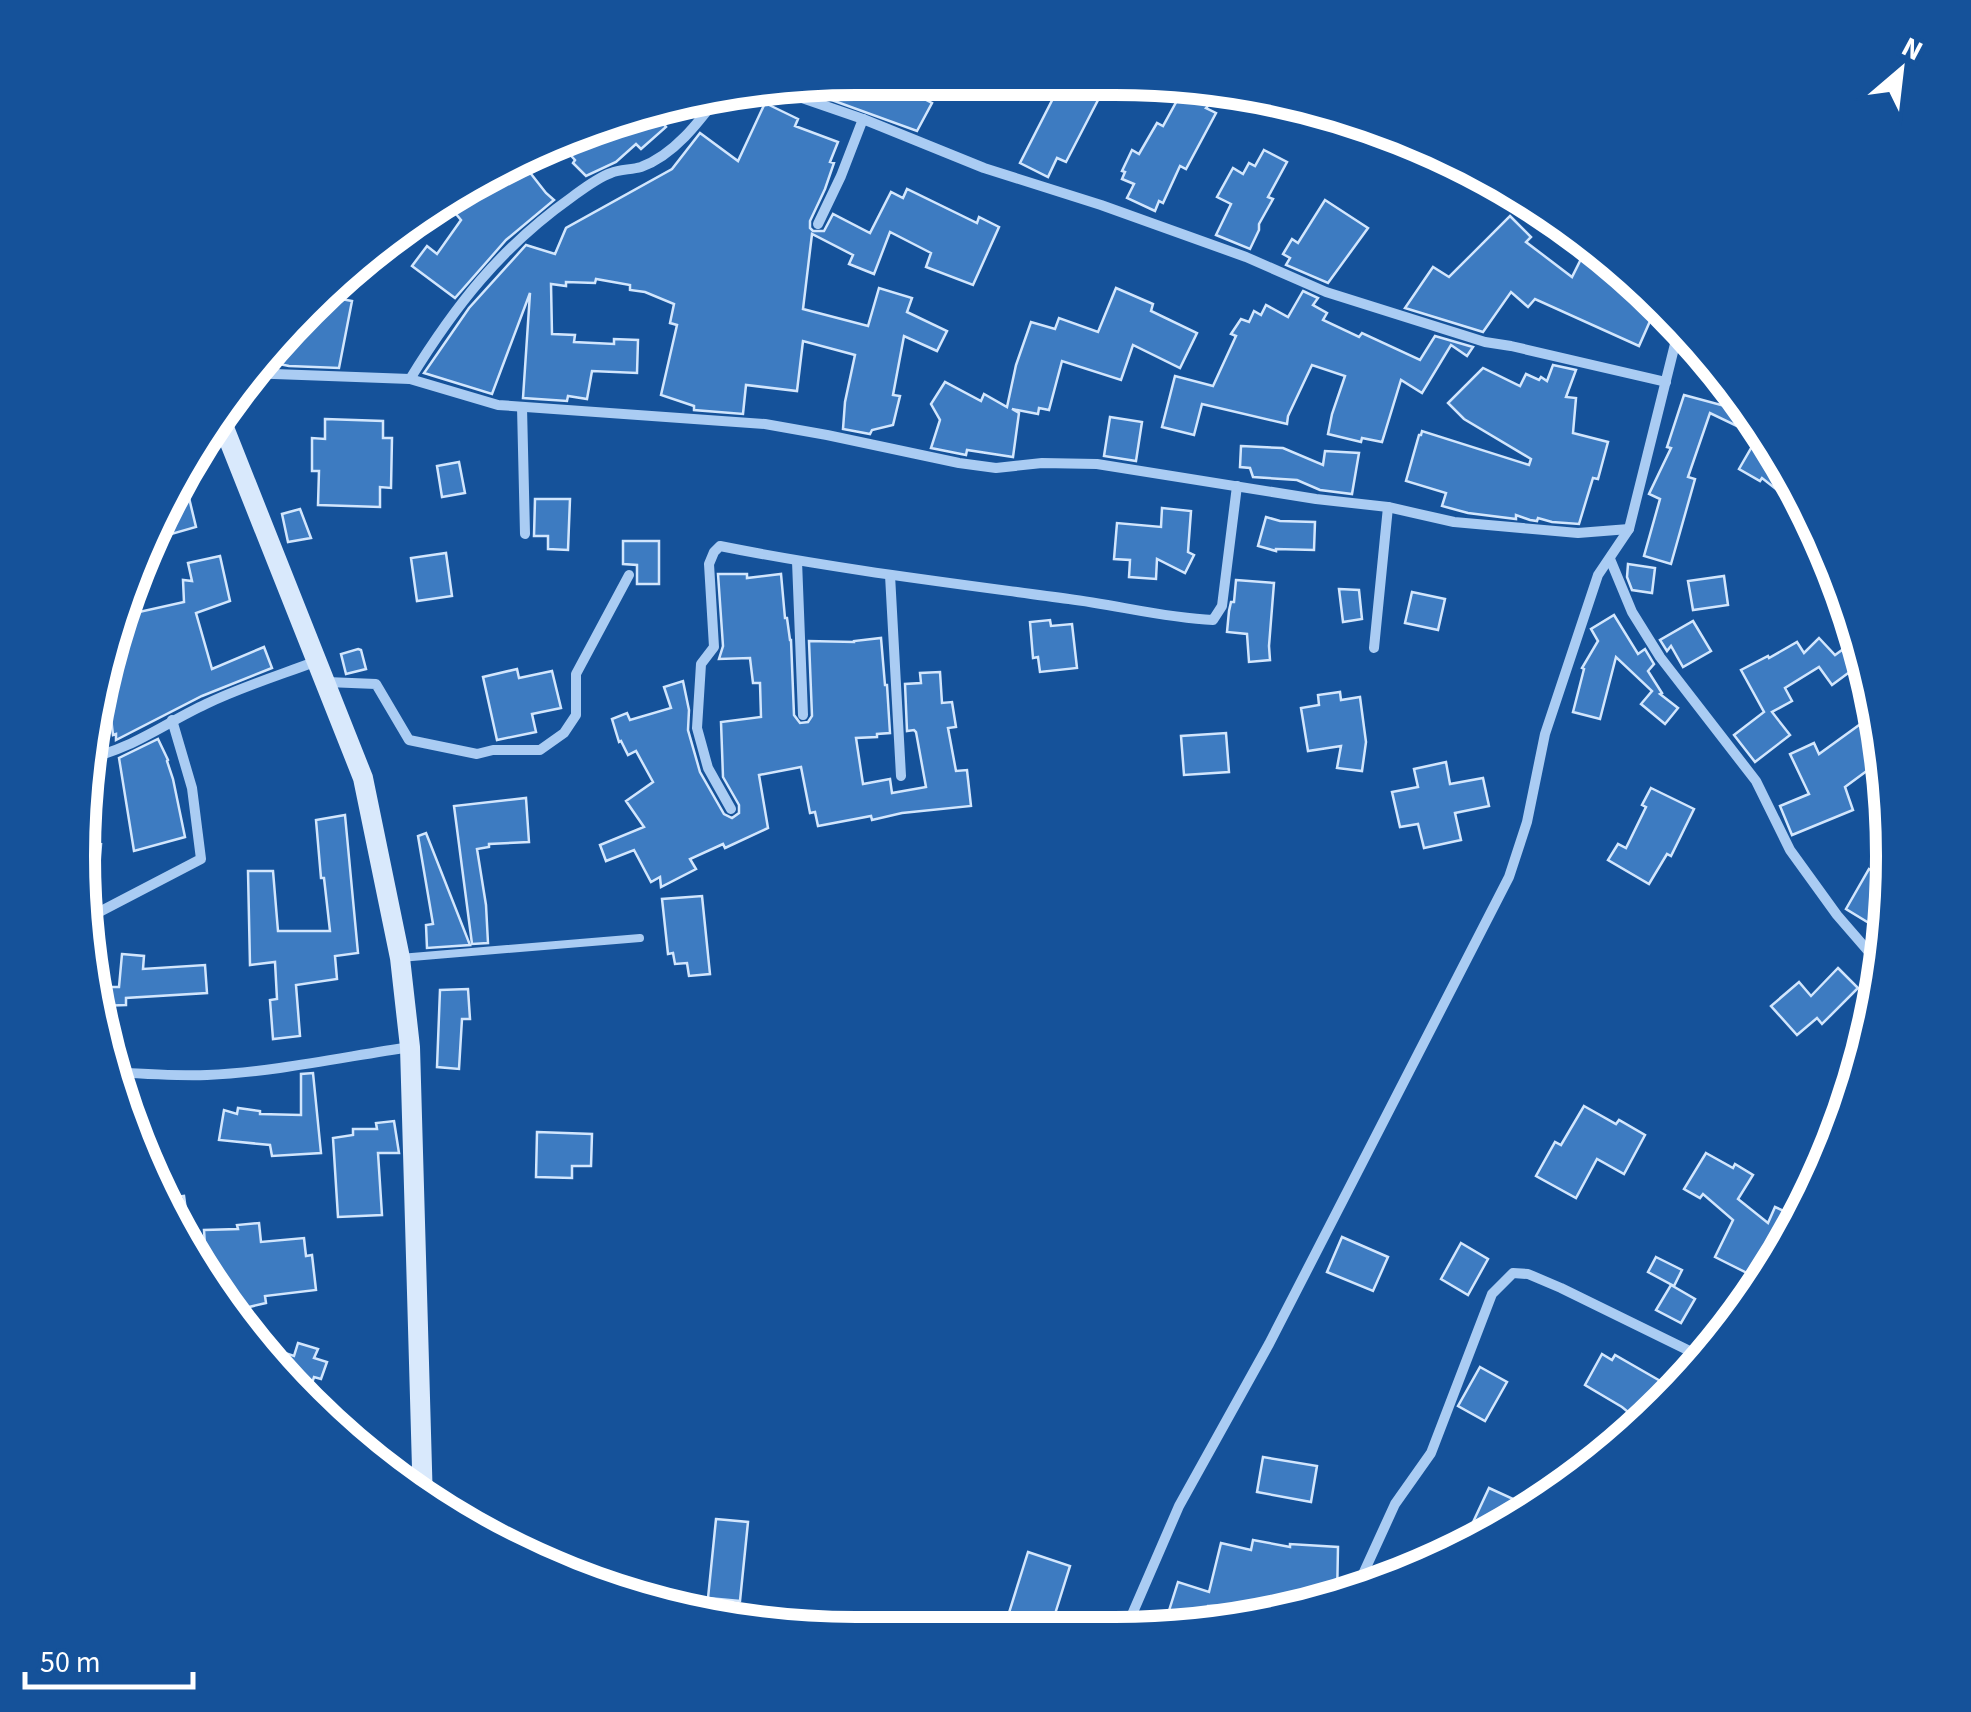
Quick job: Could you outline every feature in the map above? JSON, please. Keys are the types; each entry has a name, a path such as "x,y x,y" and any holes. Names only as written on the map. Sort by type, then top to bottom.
{"street":[{"path":"800,98 984,168 1246,257 1344,298 1485,342 1666,382"},
{"path":"410,380 443,326 493,264 570,199 611,172 641,167 662,156 698,125 709,110"},
{"path":"818,224 842,176 862,119"},
{"path":"1131,1616 1180,1506 1270,1344 1509,876 1527,822 1545,734 1598,575 1630,529 1676,342"},
{"path":"268,374 410,380 498,405 764,424 996,468 1042,462 1097,464 1316,500 1388,507 1454,522 1578,534 1630,529"},
{"path":"522,407 525,534"},
{"path":"226,429 363,778 400,958 410,1047 423,1482"},
{"path":"731,809 708,768 698,728 701,664 714,647 709,564 720,546 890,575 1213,620 1222,606 1238,486"},
{"path":"1374,648 1388,507"},
{"path":"1610,560 1632,612 1660,658 1756,781 1790,850 1869,952"},
{"path":"798,561 803,715"},
{"path":"326,682 376,684 409,740 477,754 540,750 564,733 576,715 576,674 629,575"},
{"path":"890,575 901,776"},
{"path":"103,753 143,739 211,701 318,661"},
{"path":"98,913 201,860 192,788 172,720"},
{"path":"127,1073 166,1076 263,1070 410,1047"},
{"path":"1362,1576 1395,1504 1431,1454 1492,1294 1513,1274 1528,1274 1561,1288 1692,1352"}],"lane":[{"path":"400,958 640,938"}],"building":[{"path":"916,95 932,103 917,131 822,96"},
{"path":"1055,95 1089,95 1098,100 1066,162 1057,158 1048,177 1020,163"},
{"path":"1178,98 1212,102 1206,108 1216,113 1186,169 1180,166 1163,203 1159,201 1155,211 1127,198 1134,184 1122,179 1122,171 1132,150 1139,154 1157,123 1163,126"},
{"path":"765,103 798,119 795,126 838,142 825,189 810,221 813,231 824,231 833,214 870,233 891,192 903,198 907,189 977,223 979,217 999,227 973,285 926,267 931,253 890,232 874,274 849,264 853,255 812,234 803,309 868,326 879,288 912,298 907,312 947,331 937,351 904,336 893,395 900,396 893,425 870,434 843,429 855,355 803,341 797,391 746,385 743,414 694,410 694,406 661,395 677,325 670,323 674,304 630,290 630,285 596,279 595,283 551,284 552,334 575,335 574,342 614,344 614,339 638,340 637,373 592,371 587,399 523,398 530,293 492,394 424,373 469,308 526,245 555,254 566,228 672,169 700,133 738,161"},
{"path":"661,121 666,127 641,149 636,144 616,162 586,176 573,163 575,160 568,152 611,135"},
{"path":"1264,150 1287,162 1268,197 1273,199 1250,249 1216,235 1231,204 1217,197 1233,168 1243,174 1249,163 1255,166"},
{"path":"527,169 554,200 506,240 455,298 412,266 427,246 437,254 461,220 453,211"},
{"path":"1325,200 1368,228 1328,283 1286,265 1290,258 1283,254 1292,239 1298,243"},
{"path":"1510,216 1531,237 1526,242 1572,277 1583,256 1652,317 1639,346 1535,299 1528,307 1511,292 1483,332 1405,308 1433,267 1449,277"},
{"path":"1116,288 1153,304 1151,311 1197,333 1180,368 1133,345 1121,380 1062,361 1049,410 1039,408 1038,414 1012,409 1019,413 1013,457 967,450 966,455 931,448 940,420 931,404 945,382 981,401 984,394 1007,407 1031,322 1055,329 1059,318 1098,332"},
{"path":"1303,291 1318,298 1313,305 1327,313 1323,320 1420,360 1435,336 1473,347 1467,356 1451,345 1422,393 1401,380 1382,442 1362,438 1361,442 1328,434 1345,376 1312,365 1287,424 1202,404 1194,435 1162,427 1175,376 1213,386 1236,336 1231,334 1241,319 1249,322 1254,311 1261,315 1266,305 1288,317"},
{"path":"339,298 352,301 339,368 276,363"},
{"path":"1553,365 1576,370 1566,397 1576,398 1573,433 1608,442 1579,524 1468,513 1442,506 1446,493 1406,481 1422,431 1529,465 1531,459 1464,419 1448,403 1483,368 1520,386 1526,374 1547,381"},
{"path":"1684,395 1729,407 1746,430 1710,413 1688,477 1695,479 1671,564 1644,556 1660,499 1649,494 1671,448 1667,447"},
{"path":"1110,417 1142,422 1136,461 1104,456"},
{"path":"325,419 383,421 383,438 392,438 391,488 380,487 380,507 318,505 319,471 312,471 312,438 325,439"},
{"path":"1754,443 1786,497 1762,478 1760,481 1739,469"},
{"path":"1241,446 1283,448 1323,465 1325,451 1359,453 1352,494 1320,490 1297,480 1253,477 1250,468 1240,467"},
{"path":"459,462 465,493 442,497 437,466"},
{"path":"188,492 196,527 166,536"},
{"path":"535,499 570,499 568,550 548,549 548,536 534,536"},
{"path":"1162,508 1191,511 1188,552 1194,555 1185,573 1157,559 1156,579 1129,577 1130,560 1114,559 1117,523 1161,527"},
{"path":"300,509 311,538 288,542 282,514"},
{"path":"1266,517 1315,522 1314,550 1276,551 1258,546"},
{"path":"623,541 659,541 659,584 637,584 637,565 623,564"},
{"path":"446,553 452,596 417,601 411,558"},
{"path":"220,556 230,601 196,613 212,669 264,647 272,668 202,696 116,740 110,709 134,613 184,602 183,580 192,581 188,563"},
{"path":"1628,564 1655,568 1652,593 1632,590"},
{"path":"718,574 747,574 747,578 781,574 791,640 794,715 800,723 808,722 812,716 809,641 881,638 890,733 856,738 863,784 890,779 892,793 926,787 916,732 907,731 905,684 921,683 920,673 940,672 942,703 952,702 956,727 948,728 956,771 967,770 971,806 872,820 871,816 818,826 815,812 810,813 801,767 759,775 768,828 690,859 696,869 661,887 660,877 651,882 634,850 606,861 600,845 644,827 626,801 653,782 636,751 628,755 619,742 612,719 627,713 630,720 671,708 664,687 683,681 689,710 688,730 700,772 724,814 732,818 739,813 739,805 723,777 721,722 761,717 760,683 753,683 750,658 719,659 723,646"},
{"path":"1724,576 1728,605 1693,610 1688,581"},
{"path":"1236,580 1274,583 1270,660 1249,662 1247,634 1227,632"},
{"path":"1339,589 1359,590 1362,619 1343,622"},
{"path":"1412,592 1445,599 1438,630 1405,623"},
{"path":"1614,615 1638,654 1645,649 1654,664 1648,671 1660,694 1678,708 1665,724 1641,704 1652,691 1616,657 1600,719 1573,712 1582,668 1598,641 1591,629"},
{"path":"1050,620 1051,626 1072,624 1077,668 1040,672 1038,657 1033,658 1030,622"},
{"path":"1693,621 1711,651 1683,667 1671,646 1667,651 1660,640"},
{"path":"1819,638 1835,655 1842,650 1852,670 1832,685 1819,667 1785,688 1792,701 1772,712 1790,735 1755,762 1734,735 1764,712 1741,670 1797,642 1804,653"},
{"path":"358,649 366,669 346,674 341,654"},
{"path":"517,669 519,678 552,671 561,708 532,714 536,732 497,740 483,677"},
{"path":"1340,692 1341,700 1360,697 1366,742 1362,771 1337,768 1341,746 1308,751 1301,708 1319,705 1318,695"},
{"path":"1863,722 1870,768 1845,787 1853,810 1792,835 1780,806 1809,794 1790,754 1814,743 1819,754"},
{"path":"1226,733 1229,772 1184,775 1181,736"},
{"path":"158,739 168,760 185,837 134,851 119,758"},
{"path":"1446,762 1450,784 1483,778 1489,806 1455,813 1461,840 1424,848 1418,824 1400,827 1392,792 1418,787 1414,769"},
{"path":"1651,788 1694,809 1671,856 1667,854 1649,884 1608,860 1618,844 1626,848"},
{"path":"526,798 529,842 489,844 477,849 488,943 472,944 454,806"},
{"path":"345,815 358,953 335,956 337,979 296,985 300,1036 273,1039 270,1000 277,999 275,962 250,965 248,871 273,871 278,931 330,931 316,820"},
{"path":"426,833 470,945 427,948 426,925 433,924 418,836"},
{"path":"96,843 101,844 97,896 95,856"},
{"path":"1869,869 1875,872 1872,925 1846,909"},
{"path":"702,896 710,974 689,976 687,963 675,964 673,953 668,954 662,899"},
{"path":"122,954 144,956 143,969 205,965 207,993 126,998 126,1005 110,1006 107,987 119,987"},
{"path":"1838,968 1858,988 1822,1024 1817,1018 1797,1035 1771,1006 1799,982 1811,996"},
{"path":"468,989 470,1019 462,1019 459,1069 437,1067 440,990"},
{"path":"313,1073 321,1153 272,1156 270,1145 219,1140 224,1110 237,1114 238,1108 260,1114 301,1115 301,1074"},
{"path":"1584,1106 1645,1135 1624,1174 1597,1159 1576,1198 1536,1176 1555,1142 1561,1145"},
{"path":"394,1121 399,1153 378,1153 382,1215 338,1217 333,1138 353,1135 353,1129 377,1129 376,1123"},
{"path":"537,1132 592,1134 591,1166 572,1166 572,1178 536,1177"},
{"path":"1706,1153 1753,1175 1738,1199 1768,1223 1775,1207 1787,1212 1751,1275 1715,1257 1733,1220 1703,1194 1700,1198 1684,1189"},
{"path":"184,1196 187,1218 175,1197"},
{"path":"259,1223 261,1242 304,1238 306,1256 312,1255 316,1290 265,1296 266,1303 244,1308 205,1250 204,1230 238,1229 237,1225"},
{"path":"1342,1237 1388,1257 1373,1291 1327,1272"},
{"path":"1461,1243 1488,1259 1468,1295 1441,1279"},
{"path":"1656,1257 1682,1270 1674,1286 1648,1272"},
{"path":"1671,1285 1695,1299 1681,1323 1656,1310"},
{"path":"298,1343 318,1349 314,1358 327,1362 321,1379 314,1377 311,1387 278,1351 294,1356"},
{"path":"1602,1354 1612,1360 1615,1355 1664,1383 1631,1415 1585,1385"},
{"path":"1480,1367 1507,1382 1485,1421 1458,1406"},
{"path":"1263,1457 1317,1466 1311,1502 1257,1492"},
{"path":"1489,1488 1518,1501 1495,1515 1470,1529"},
{"path":"716,1519 748,1522 740,1601 708,1598"},
{"path":"1253,1540 1290,1547 1338,1547 1337,1584 1263,1602 1208,1606 1207,1611 1168,1615 1178,1582 1209,1592 1221,1543 1251,1550"},
{"path":"1028,1552 1070,1566 1054,1617 1008,1616"}]}
